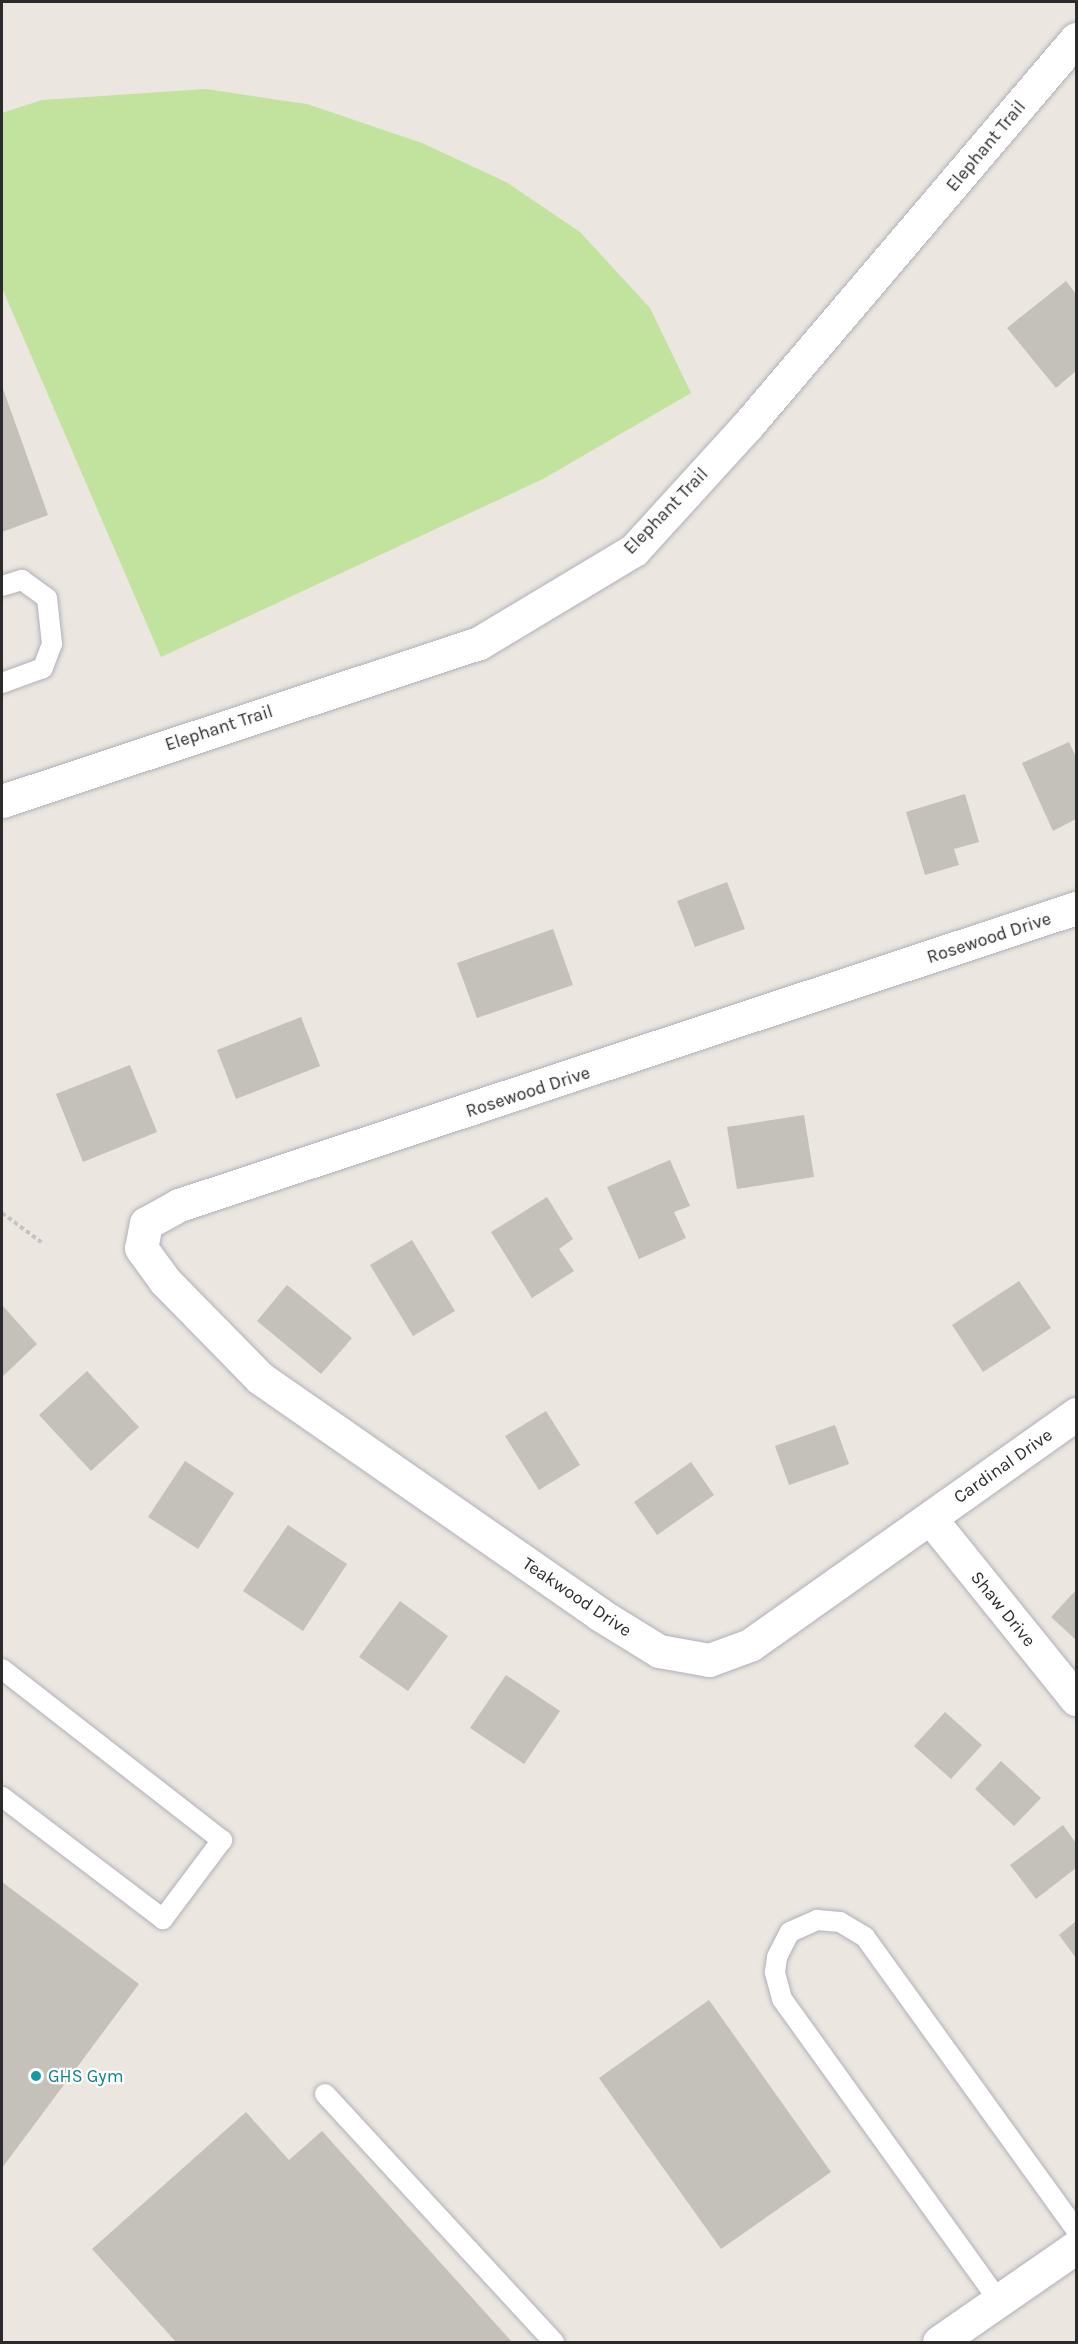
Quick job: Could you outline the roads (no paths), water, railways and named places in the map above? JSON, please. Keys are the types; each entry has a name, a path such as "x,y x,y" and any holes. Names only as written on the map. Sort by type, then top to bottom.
{"street":[{"name":"Elephant Trail","path":"2,801 479,643 634,550 747,426 1077,39"},
{"name":"Rosewood Drive","path":"240,1358 165,1281 141,1248 146,1223 179,1206 1077,908"},
{"name":"Teakwood Drive","path":"240,1358 260,1378 599,1614 659,1651 709,1660 750,1645 930,1518"},
{"name":"Cardinal Drive","path":"930,1518 1077,1414"},
{"name":"Shaw Drive","path":"930,1518 1077,1699"},
{"path":"939,2343 1077,2247"}],"lane":[{"path":"2,586 22,580 47,598 52,644 43,668 2,683"},
{"path":"2,1670 222,1840 163,1918 2,1797"},
{"path":"999,2301 782,2000 775,1972 777,1957 790,1932 817,1920 840,1922 864,1937 1077,2230"},
{"path":"325,2094 554,2343"}],"place":[{"name":"GHS Gym","path":"36,2076"}]}
